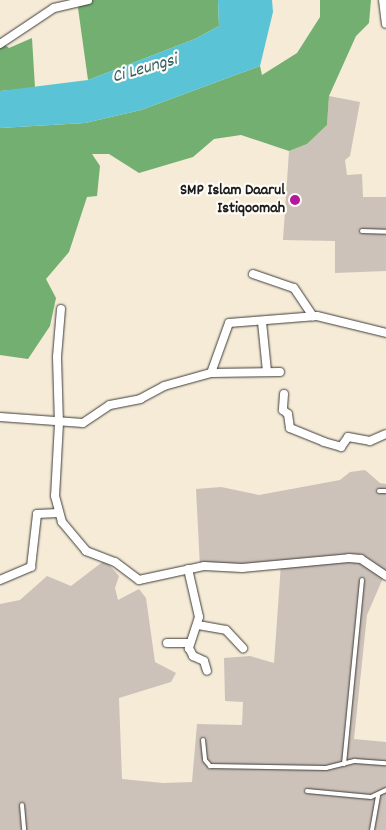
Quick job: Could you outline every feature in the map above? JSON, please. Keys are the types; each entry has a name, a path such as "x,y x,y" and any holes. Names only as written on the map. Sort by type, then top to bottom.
{"street":[{"path":"0,44 54,8 88,0"},
{"path":"383,0 386,24"},
{"path":"253,274 287,283 302,297 313,316"},
{"path":"61,309 57,356 59,423 55,484 58,513 66,530 86,551 115,562 137,580 215,565 242,568 297,565 318,560 349,558 360,559 386,576"},
{"path":"211,372 229,323 262,322 313,316 386,333"},
{"path":"262,322 267,371"},
{"path":"0,417 59,423 83,423 110,405 140,399 164,386 211,372 280,372"},
{"path":"284,394 283,410 288,414 290,428 324,442 341,448 346,445 348,437 370,441 386,434"},
{"path":"0,580 31,567 37,514 58,513"},
{"path":"188,569 198,608 198,625 189,643 190,652 204,662 207,671"},
{"path":"198,625 231,633 243,648"},
{"path":"167,643 189,643"}],"lane":[{"path":"362,230 386,232"},
{"path":"379,490 386,491"},
{"path":"344,764 362,580"},
{"path":"203,740 204,760 210,766 326,768 358,761 386,763"},
{"path":"306,791 378,795 386,790"},
{"path":"372,830 378,795"},
{"path":"22,806 24,830"}],"shaded area":[{"path":"329,96 360,102 350,156 345,160 347,175 362,174 363,197 386,197 386,271 335,273 335,241 283,240 289,151 307,144 327,125"},
{"path":"365,470 380,483 386,484 386,571 367,615 354,739 386,742 386,830 0,830 0,604 20,600 47,576 71,586 105,560 119,576 115,588 118,600 139,589 146,598 155,662 176,673 171,682 119,698 122,779 163,783 192,782 197,724 242,725 243,702 225,701 224,658 250,656 274,663 281,564 200,567 196,489 221,487 259,495 340,480 350,472"}],"green space":[{"path":"83,0 218,0 219,26 195,39 88,80 78,8"},
{"path":"320,0 371,0 369,23 356,36 329,96 327,125 307,144 289,151 241,135 214,139 193,157 139,173 109,154 92,154 100,166 97,196 87,197 69,252 46,279 56,298 50,326 28,359 0,355 0,128 85,123 141,110 260,66 262,75 297,53 320,17"},
{"path":"32,38 35,88 0,91 0,41 9,48"}],"water":[{"name":"Ci Leungsi","path":"218,0 272,0 273,12 260,66 141,110 85,123 0,128 0,91 88,80 195,39 219,26"}],"place":[{"name":"SMP Islam Daarul Istiqoomah","path":"295,200"}]}
